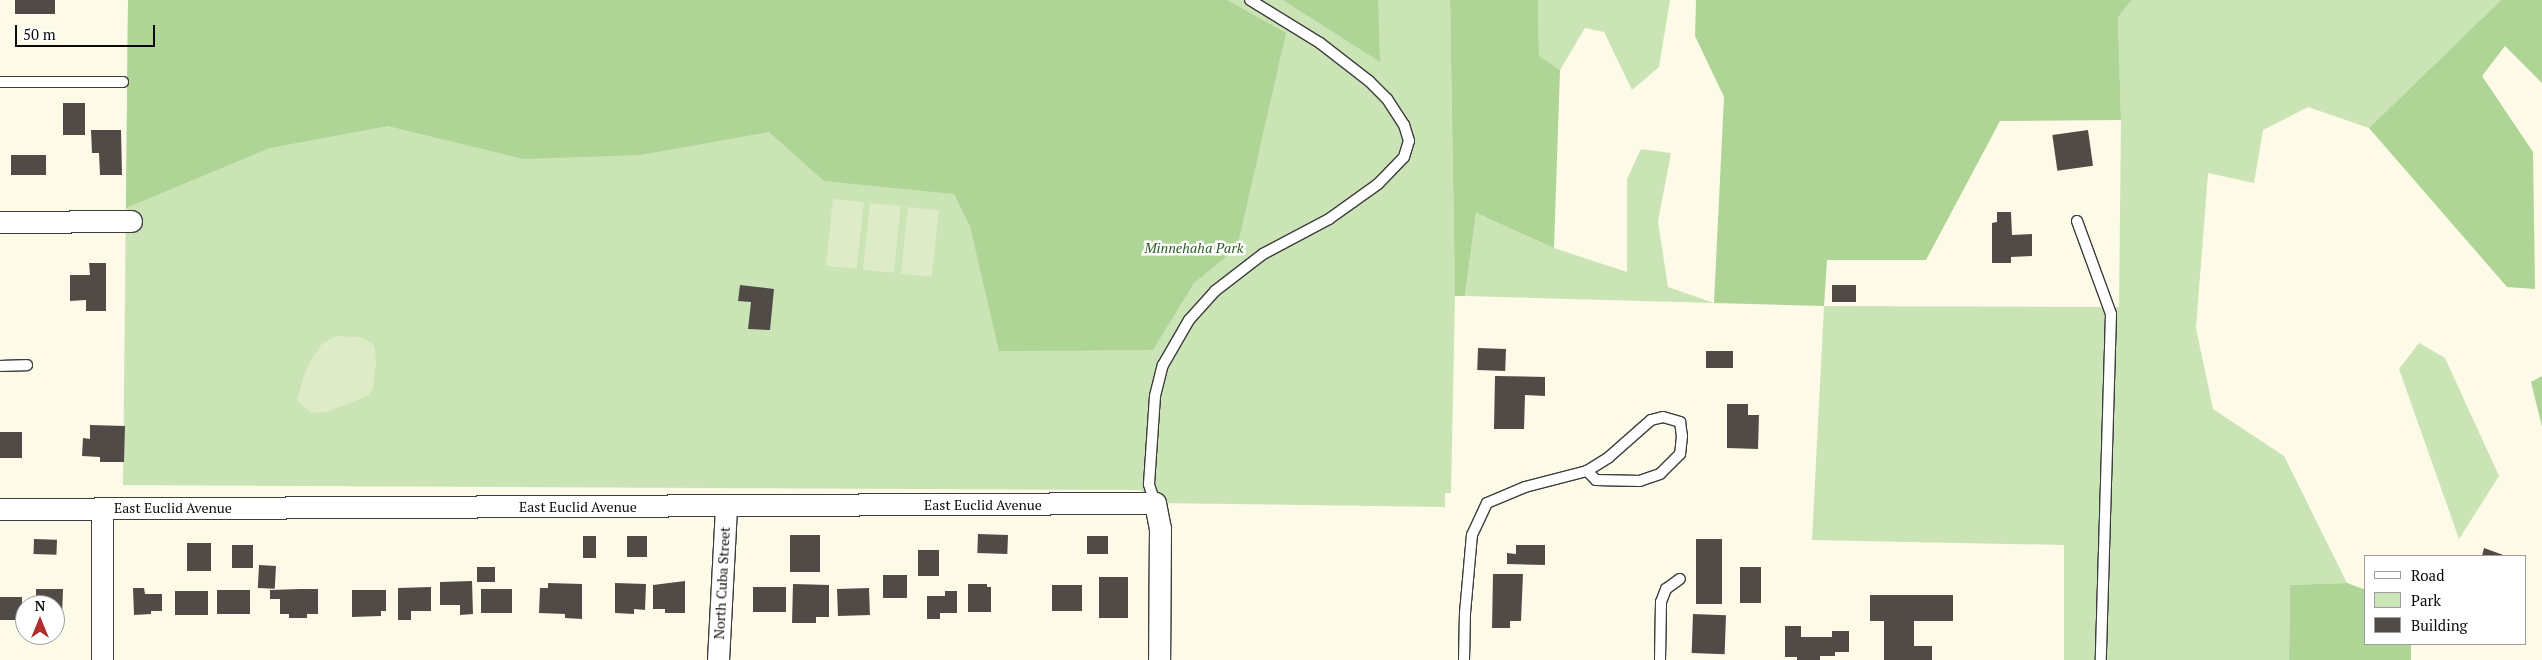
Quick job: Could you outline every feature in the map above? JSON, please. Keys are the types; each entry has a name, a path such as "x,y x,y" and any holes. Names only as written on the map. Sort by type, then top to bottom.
{"street":[{"path":"0,222 131,221"},
{"path":"1156,503 1160,528 1159,660"},
{"name":"East Euclid Avenue","path":"0,509 726,507 1156,503"},
{"name":"North Cuba Street","path":"718,660 726,507"},
{"path":"102,508 102,660"}],"lane":[{"path":"1156,503 1149,484 1155,396 1164,364 1189,320 1215,291 1263,254 1355,202 1404,157 1409,141 1404,125 1387,99 1363,76 1320,43 1250,0"},
{"path":"0,82 122,82"},
{"path":"2077,221 2111,314 2101,660"},
{"path":"0,366 27,366"},
{"path":"1464,660 1465,612 1472,535 1487,503 1525,487 1587,471 1609,457 1651,420 1663,417 1680,422 1682,436 1680,454 1660,474 1640,481 1596,480 1587,471"},
{"path":"1660,660 1661,602 1666,589 1680,579"}],"green space":[{"name":"Minnehaha Park","path":"128,0 1450,0 1455,296 1451,493 1445,493 1445,507 1155,503 1140,490 123,485"},
{"path":"128,0 1227,0 1286,33 1237,248 1194,283 1153,350 999,351 970,226 954,194 824,181 769,132 640,155 523,159 388,126 270,148 126,208"},
{"path":"1283,0 1378,0 1380,62"},
{"path":"1450,0 1538,0 1539,56 1560,70 1554,248 1476,213 1465,296 1455,296"},
{"path":"1538,0 1670,0 1659,67 1632,90 1604,32 1585,28 1560,70 1539,57"},
{"path":"1696,0 2132,0 2118,17 2121,120 2000,121 1926,260 1827,260 1824,306 1714,303 1724,97 1695,36"},
{"path":"2132,0 2501,0 2369,128 2308,107 2263,130 2254,183 2208,173 2196,328 2213,409 2284,456 2347,583 2290,585 2289,660 2064,660 2064,545 1812,540 1824,306 2119,307 2121,120 2118,17"},
{"path":"2501,0 2542,0 2542,83 2505,46 2482,76 2533,152 2535,289 2507,287 2369,128"},
{"path":"1641,149 1671,153 1658,221 1668,287 1714,303 1465,296 1476,213 1554,248 1627,272 1627,179"},
{"path":"833,199 864,202 857,269 826,266"},
{"path":"870,203 901,206 894,273 863,270"},
{"path":"908,207 939,210 932,277 901,274"},
{"path":"336,336 360,337 372,343 375,349 376,363 373,388 369,395 327,412 311,413 297,400 304,376 309,363 322,344"},
{"path":"2419,343 2445,358 2499,476 2459,539 2399,369"},
{"path":"2542,376 2542,427 2531,382"},
{"path":"2347,583 2364,589 2364,645 2411,645 2411,660 2289,660 2290,585"}],"building":[{"path":"15,0 55,0 55,14 15,14"},
{"path":"63,103 85,103 85,135 63,135"},
{"path":"91,130 121,130 122,175 100,175 99,153 92,153"},
{"path":"2088,130 2093,166 2057,171 2052,135"},
{"path":"11,155 46,155 46,175 11,175"},
{"path":"1997,212 2011,212 2012,235 2032,234 2032,256 2011,257 2011,263 1992,263 1992,223 1997,222"},
{"path":"89,263 106,263 106,311 86,311 86,300 70,301 70,275 90,275"},
{"path":"740,285 774,289 770,330 748,329 751,302 738,301"},
{"path":"1832,285 1856,285 1856,302 1832,302"},
{"path":"1478,348 1506,349 1505,371 1477,370"},
{"path":"1706,351 1733,351 1733,368 1706,368"},
{"path":"1495,376 1545,377 1545,396 1525,395 1524,429 1494,429"},
{"path":"1727,404 1748,404 1748,415 1759,415 1758,449 1727,448"},
{"path":"90,425 125,426 124,462 100,462 100,457 82,456 83,438 90,439"},
{"path":"0,432 22,432 22,458 0,458"},
{"path":"978,534 1008,535 1007,554 977,553"},
{"path":"790,535 820,535 820,572 790,572"},
{"path":"583,536 596,536 596,558 583,558"},
{"path":"627,536 647,536 647,557 627,557"},
{"path":"1087,536 1108,536 1108,554 1087,554"},
{"path":"34,539 57,540 56,555 33,554"},
{"path":"1696,539 1722,539 1722,604 1696,604"},
{"path":"187,543 211,543 211,571 187,571"},
{"path":"232,545 253,545 253,568 232,568"},
{"path":"1516,545 1545,545 1545,565 1507,564 1507,553 1516,554"},
{"path":"2484,548 2503,555 2482,555"},
{"path":"918,550 939,550 939,576 918,576"},
{"path":"259,565 276,566 275,589 258,588"},
{"path":"477,567 495,567 495,582 477,582"},
{"path":"1740,567 1761,567 1761,603 1740,603"},
{"path":"1493,574 1523,574 1521,621 1510,621 1510,628 1492,628"},
{"path":"883,575 907,575 907,598 883,598"},
{"path":"1099,577 1128,577 1128,618 1099,618"},
{"path":"472,581 473,614 460,615 460,605 440,605 440,582"},
{"path":"685,581 685,613 665,613 665,609 653,609 653,585"},
{"path":"548,583 582,584 582,619 565,618 565,614 539,613 540,588 548,588"},
{"path":"615,583 646,584 645,610 634,609 634,614 615,613"},
{"path":"793,584 829,585 829,617 816,617 816,623 792,623"},
{"path":"968,584 987,584 987,587 991,587 991,612 968,612"},
{"path":"1052,585 1082,585 1082,611 1052,611"},
{"path":"431,587 431,611 411,611 411,620 398,620 398,588"},
{"path":"753,587 786,587 786,612 753,612"},
{"path":"133,588 144,588 145,594 162,594 162,611 151,611 151,614 134,615"},
{"path":"869,588 870,615 838,616 837,589"},
{"path":"36,589 63,589 63,595 36,595"},
{"path":"318,589 318,614 307,614 307,618 289,618 289,614 280,614 280,599 270,599 270,590"},
{"path":"481,589 512,589 512,613 481,613"},
{"path":"217,590 250,590 250,614 217,614"},
{"path":"352,590 386,590 386,611 381,611 381,616 352,617"},
{"path":"175,591 208,591 208,615 175,615"},
{"path":"945,591 957,591 957,613 940,613 940,619 927,619 927,596 945,596"},
{"path":"1870,595 1953,595 1953,621 1914,621 1914,646 1932,646 1932,660 1884,660 1884,621 1870,621"},
{"path":"0,597 15,597 15,620 0,620"},
{"path":"1693,614 1726,615 1725,654 1692,653"},
{"path":"1785,626 1801,626 1801,637 1832,637 1832,631 1849,631 1849,652 1835,652 1835,656 1820,656 1820,660 1797,660 1797,657 1785,657"}]}
